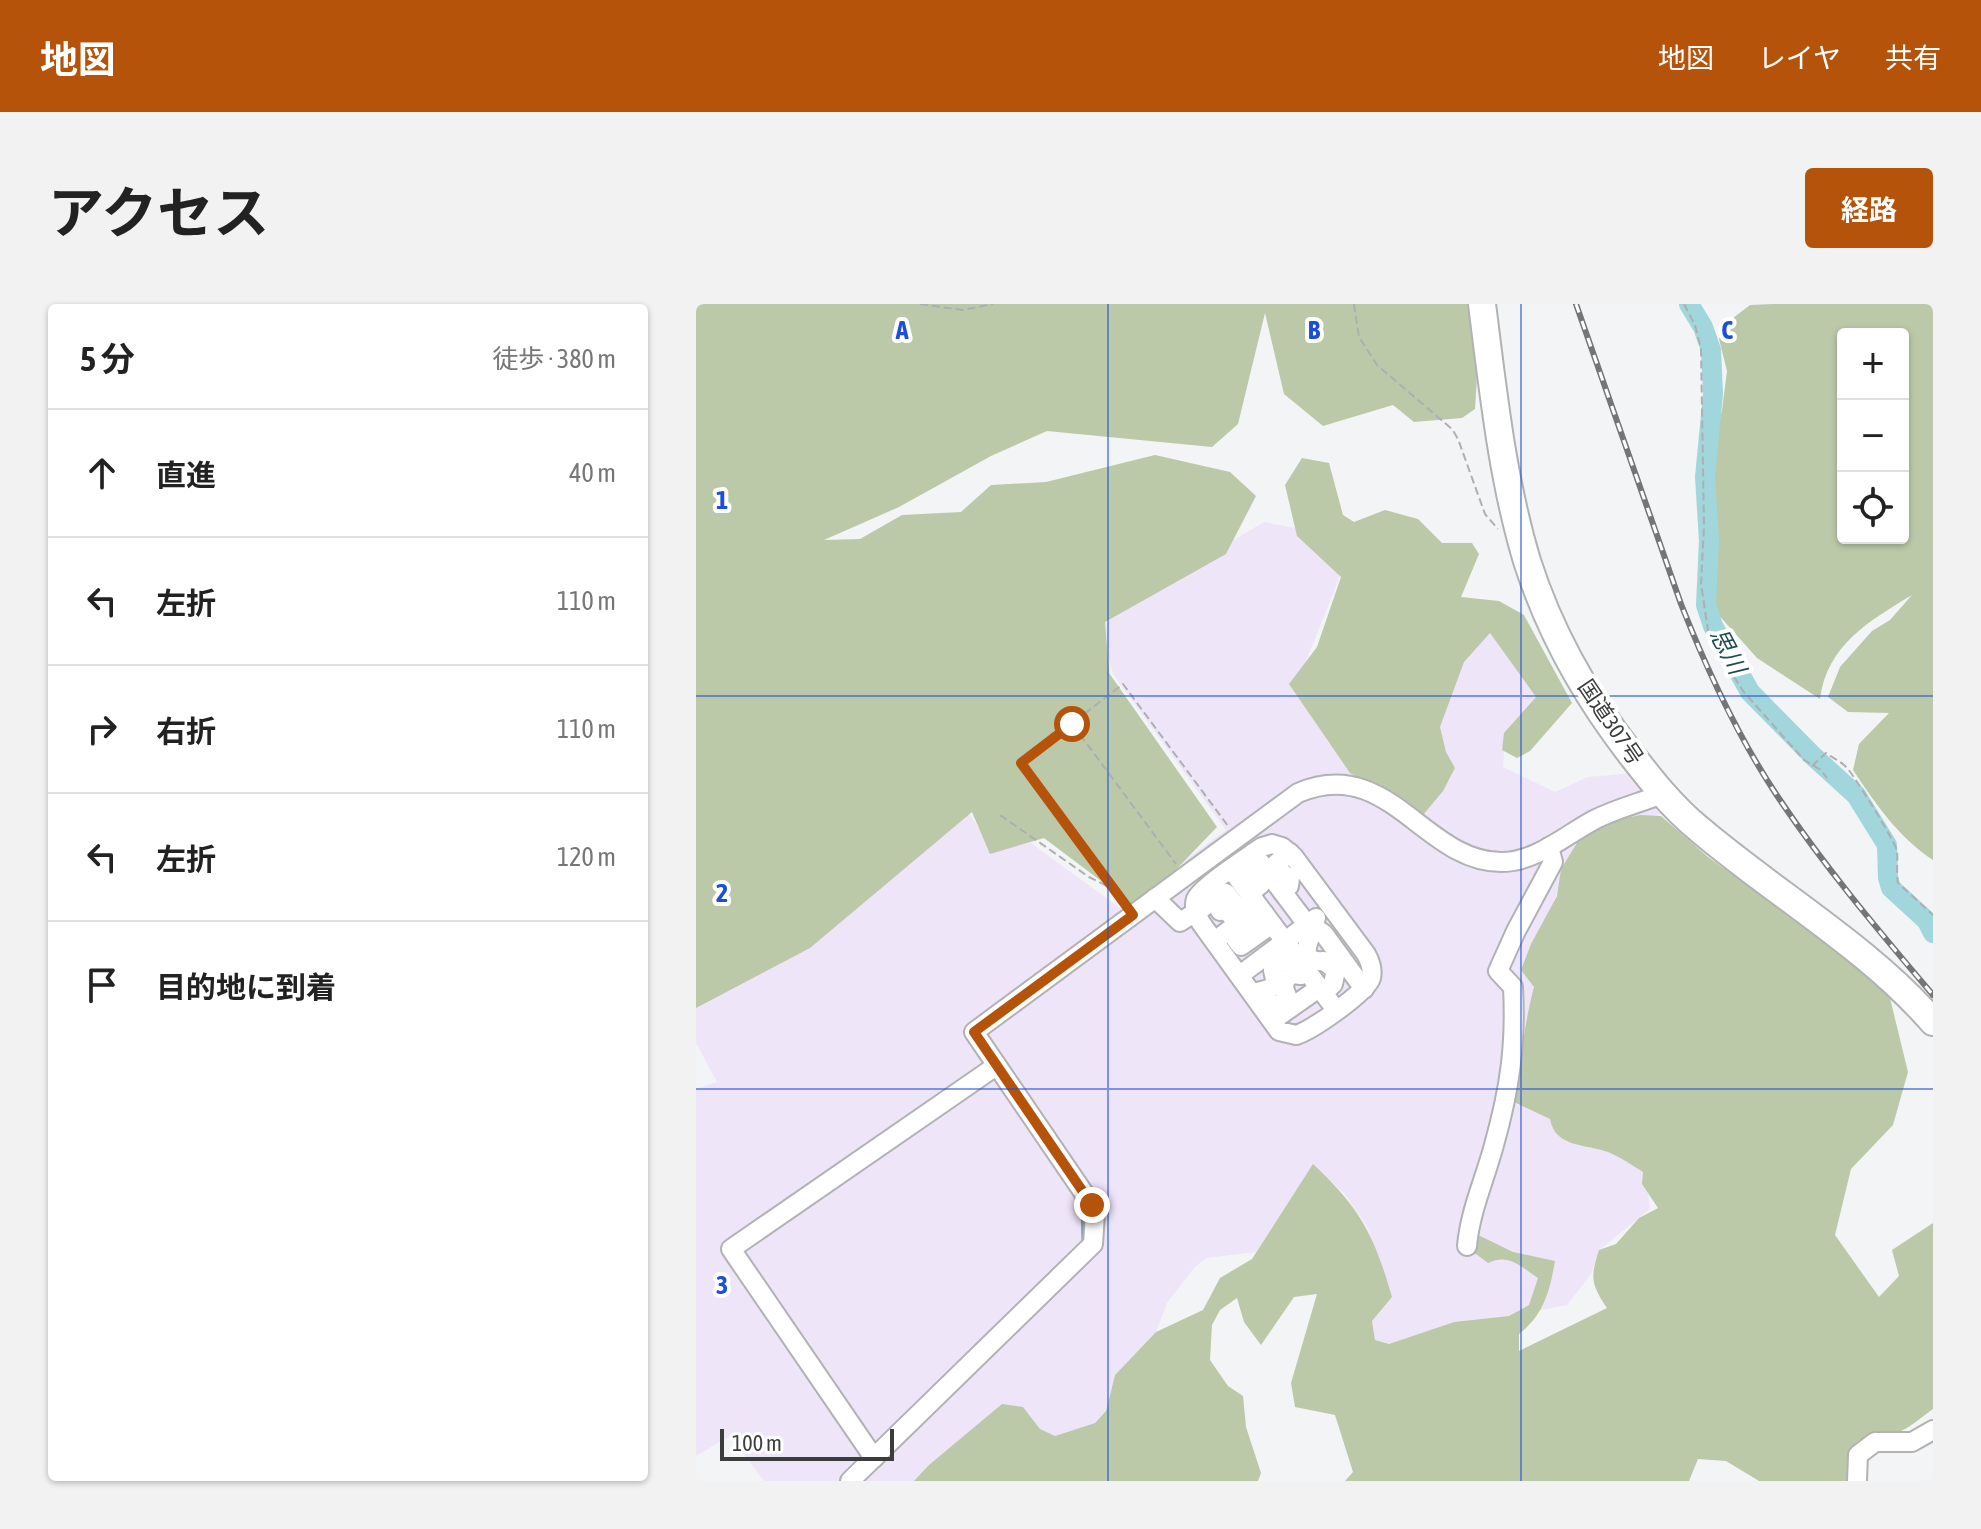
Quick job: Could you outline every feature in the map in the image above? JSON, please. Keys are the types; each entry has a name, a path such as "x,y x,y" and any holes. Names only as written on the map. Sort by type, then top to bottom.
{"highway":[{"name":"国道307号","path":"1482,304 1512,506 1528,563 1548,616 1609,725 1662,794 1698,828 1877,969 1933,1022"}],"street":[{"path":"850,1481 1093,1244 1095,1213 1092,1205 974,1032 1298,793 1314,786 1342,783 1370,792 1452,846 1485,861 1515,861 1531,857 1597,819 1662,794"},
{"path":"1272,844 1290,853 1368,958 1372,974 1364,989 1301,1035 1292,1036 1279,1031 1199,919 1195,903 1200,894 1231,869 1257,858 1272,844"},
{"path":"1467,1246 1469,1225 1494,1147 1511,1078 1513,987 1498,971 1553,862 1549,847"},
{"path":"1215,941 1229,930 1241,946 1278,903 1289,886 1290,878 1279,871 1277,863 1290,853"},
{"path":"1257,858 1251,871 1278,903"},
{"path":"1257,858 1278,903 1301,975 1292,974 1285,980 1287,996 1283,1003 1263,1007"},
{"path":"1231,869 1329,940 1364,989"},
{"path":"1155,898 1180,922 1199,919 1225,907 1240,928 1278,903"},
{"path":"1240,975 1296,956 1309,925 1331,907"},
{"path":"1263,1007 1296,1004 1333,984 1336,970 1324,961 1316,962 1306,952 1309,925"},
{"path":"1296,956 1336,1010"},
{"path":"1296,1004 1315,1026"},
{"path":"874,1458 731,1249 996,1066"},
{"path":"1857,1481 1858,1455 1875,1442 1912,1442 1933,1430"}],"path":[{"path":"920,304 962,310 993,304"},
{"path":"1354,304 1359,337 1377,365 1452,429 1485,514 1504,536"},
{"path":"1684,304 1695,325 1701,349 1704,526 1701,584 1709,637 1743,691 1827,778"},
{"path":"1133,915 1021,763 1123,684 1237,839"},
{"path":"1072,724 1185,876"},
{"path":"1813,765 1826,753 1846,767 1859,783 1872,810 1894,840 1898,883 1933,915"},
{"path":"1000,815 1089,877 1116,890"}],"shaded area":[{"path":"1264,522 1294,528 1342,571 1298,681 1430,722 1458,656 1489,626 1540,696 1505,739 1503,767 1555,792 1588,777 1632,773 1664,813 1586,840 1569,862 1530,965 1536,1002 1645,1166 1650,1209 1599,1250 1591,1274 1567,1305 1454,1322 1389,1344 1375,1340 1372,1321 1392,1297 1367,1226 1344,1193 1313,1165 1256,1252 1206,1258 1194,1268 1167,1303 1156,1332 1115,1375 1106,1411 1095,1423 1055,1436 1040,1429 1023,1408 924,1481 764,1481 730,1436 696,1456 696,1089 717,1082 696,1043 696,1003 968,812 994,851 1031,843 1120,908 1226,830 1113,674 1098,621"}],"green space":[{"path":"696,304 1471,304 1478,360 1475,409 1462,418 1414,422 1393,405 1323,426 1284,394 1265,313 1238,424 1212,447 1047,431 991,456 899,507 824,540 860,539 902,515 961,512 991,485 1046,482 1155,455 1230,472 1256,496 1226,554 1105,622 1109,673 1217,827 1165,881 1133,905 1044,838 990,854 972,812 810,948 696,1008"},
{"path":"1933,304 1933,860 1899,831 1853,770 1859,744 1889,713 1848,712 1828,697 1840,667 1872,631 1890,620 1912,595 1852,636 1831,664 1820,699 1757,658 1716,612 1712,580 1714,522 1708,472 1727,371 1719,339 1733,318 1750,305"},
{"path":"1302,458 1329,463 1343,515 1354,522 1385,510 1418,519 1442,543 1472,543 1479,554 1461,597 1499,601 1524,615 1572,703 1530,751 1517,758 1502,750 1504,733 1536,697 1490,633 1464,662 1440,727 1446,752 1455,768 1443,791 1423,815 1350,773 1289,684 1317,647 1341,577 1297,536 1285,485"},
{"path":"1640,815 1661,816 1708,857 1856,964 1889,994 1908,1072 1893,1125 1851,1169 1835,1235 1879,1297 1899,1276 1892,1250 1933,1223 1933,1409 1905,1429 1858,1451 1849,1468 1847,1481 1759,1481 1726,1461 1698,1459 1689,1481 1345,1481 1353,1472 1335,1415 1295,1407 1291,1383 1317,1294 1294,1297 1261,1345 1244,1322 1237,1298 1220,1310 1212,1325 1210,1360 1228,1386 1243,1396 1246,1427 1261,1473 1258,1481 914,1481 1002,1404 1023,1407 1040,1429 1055,1436 1095,1423 1106,1411 1115,1375 1156,1332 1203,1310 1220,1278 1252,1259 1313,1164 1354,1210 1379,1256 1392,1297 1372,1321 1375,1340 1389,1344 1454,1322 1509,1316 1529,1305 1538,1278 1509,1260 1488,1263 1468,1248 1476,1234 1513,1252 1555,1261 1540,1310 1519,1334 1519,1351 1607,1308 1594,1280 1599,1250 1616,1244 1639,1218 1658,1208 1642,1184 1643,1172 1608,1152 1565,1140 1553,1128 1550,1119 1512,1101 1534,987 1521,970 1557,896 1561,869 1580,838 1612,821"}],"waterway":[{"name":"思川","path":"1689,304 1703,327 1711,350 1713,394 1705,477 1709,541 1706,605 1713,626 1750,692 1856,795 1887,845 1891,888 1927,921 1933,933"},
{"path":"1040,1144 1065,1181"},
{"path":"1082,1207 1083,1243"}],"railway":[{"path":"1576,304 1681,604 1712,678 1736,725 1762,772 1813,846 1933,995"}],"route":[{"path":"1072,724 1021,763 1133,915 974,1032 1092,1205"}]}
